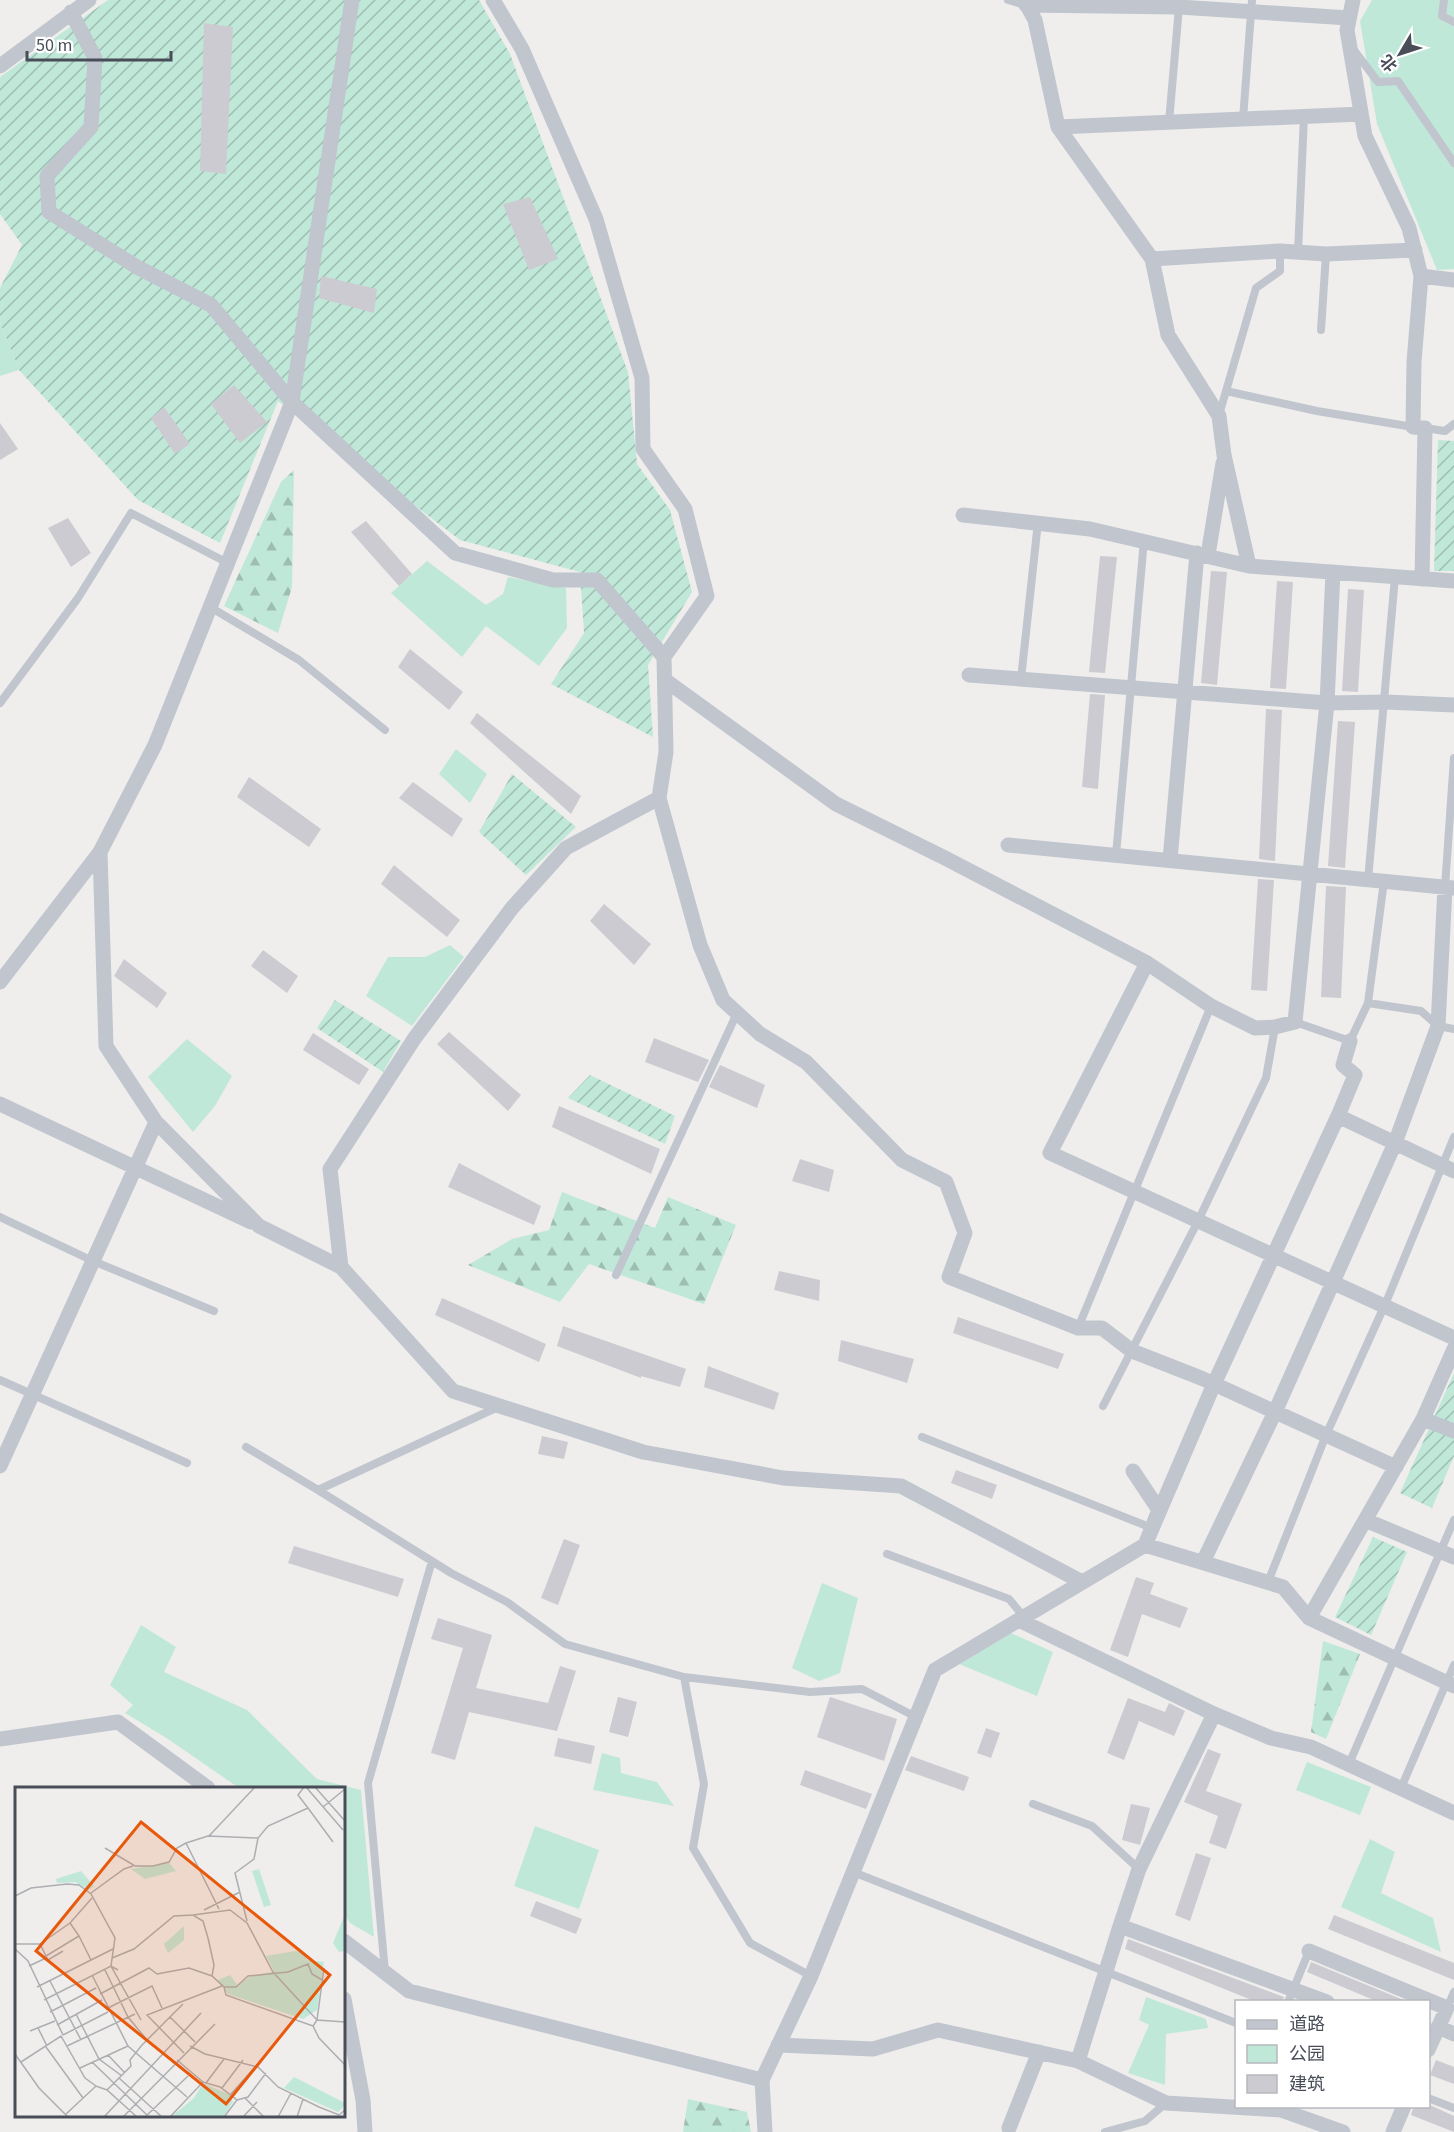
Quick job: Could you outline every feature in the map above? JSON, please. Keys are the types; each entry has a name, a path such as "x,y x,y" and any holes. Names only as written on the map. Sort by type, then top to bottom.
{"street":[{"path":"0,66 89,0"},
{"path":"0,982 100,852 155,745 292,402 352,0"},
{"path":"493,0 522,49 596,219 642,378 643,449 685,509 707,596 664,657 666,752 659,798 700,945 723,1000 760,1034 807,1062 902,1160 946,1182 965,1233 949,1276 1078,1328 1102,1328 1132,1351 1214,1384 1396,1467"},
{"path":"1353,0 1347,30 1365,136 1409,228 1421,276 1414,362 1419,428 1422,579"},
{"path":"1025,3 1252,6 1349,18"},
{"path":"1025,3 1035,20 1058,127 1152,259 1168,334 1219,417 1224,454 1249,566"},
{"path":"71,12 95,58 91,127 47,176 49,213 137,267 211,305 292,402 455,553 553,580 597,580 664,657"},
{"path":"1058,127 1361,114"},
{"path":"1152,259 1280,251 1326,254 1415,250"},
{"path":"1421,276 1454,280"},
{"path":"1170,860 1184,692 1202,554 1224,454"},
{"path":"963,515 1038,522 1144,540 1249,566 1454,581"},
{"path":"665,680 836,804 1147,963 1211,1006 1255,1028 1275,1027 1295,1022 1327,703 1333,572"},
{"path":"969,675 1327,703 1386,702 1454,705"},
{"path":"341,1267 330,1169 414,1039 512,908 566,848 659,798"},
{"path":"1008,845 1450,888 1438,1026 1395,1143 1275,1412 1203,1562"},
{"path":"100,852 106,1046 156,1122 260,1226"},
{"path":"1147,963 1050,1154 1454,1338"},
{"path":"765,2132 762,2080 811,1976 935,1670 1145,1545 1214,1384 1355,1075 1343,1065 1350,1041"},
{"path":"0,1104 260,1226 341,1267 453,1391 643,1452 783,1478 901,1486 1082,1582"},
{"path":"1338,1116 1448,1169"},
{"path":"0,1466 156,1122"},
{"path":"1309,1618 1423,1419 1454,1349"},
{"path":"1423,1419 1454,1431"},
{"path":"1133,1471 1159,1510 1145,1545"},
{"path":"1365,1520 1447,1554"},
{"path":"1145,1545 1283,1587 1309,1618 1450,1684"},
{"path":"1021,1618 1214,1714 1271,1738 1311,1747 1454,1812"},
{"path":"1078,2061 1139,1869 1214,1714"},
{"path":"0,1739 118,1722 207,1787"},
{"path":"1120,1926 1290,1994 1322,2000"},
{"path":"345,1942 410,1991 762,2080"},
{"path":"1309,1951 1428,2000"},
{"path":"1430,2001 1447,2008 1430,2044"},
{"path":"345,2004 363,2100 365,2132"},
{"path":"1438,2027 1454,2034"},
{"path":"778,2045 873,2049 938,2030 1078,2061 1166,2103 1235,2106"},
{"path":"1009,2128 1039,2052"},
{"path":"1262,2108 1281,2110 1343,2132"},
{"path":"1393,2132 1403,2108"}],"lane":[{"path":"1008,0 1025,3"},
{"path":"1444,0 1442,16 1454,22"},
{"path":"1169,122 1179,4"},
{"path":"1243,119 1252,6"},
{"path":"1350,45 1378,82 1398,81 1454,163"},
{"path":"1298,252 1304,116"},
{"path":"1219,417 1256,288 1280,271 1280,251"},
{"path":"1321,330 1326,254"},
{"path":"1226,391 1317,411 1419,428 1445,431 1454,424"},
{"path":"0,703 78,598 131,513 228,563"},
{"path":"1021,679 1038,522"},
{"path":"1116,855 1144,540"},
{"path":"1368,880 1386,702 1395,577"},
{"path":"210,607 299,660 385,730"},
{"path":"1450,888 1454,758"},
{"path":"1295,1022 1350,1041 1368,1004 1384,881"},
{"path":"1368,1004 1421,1011 1438,1026 1454,1029"},
{"path":"1078,1328 1211,1006"},
{"path":"616,1275 737,1013"},
{"path":"1103,1406 1198,1221 1266,1078 1275,1027"},
{"path":"1268,1582 1326,1435 1448,1169 1454,1137"},
{"path":"0,1217 93,1261 214,1311"},
{"path":"0,1380 187,1463"},
{"path":"318,1490 500,1406"},
{"path":"922,1437 1152,1528"},
{"path":"246,1447 432,1561 507,1602 565,1644 684,1677 810,1692 862,1689 916,1717"},
{"path":"1349,1764 1395,1659 1447,1554 1454,1520"},
{"path":"887,1554 1009,1599 1021,1618"},
{"path":"386,1973 368,1783 432,1561"},
{"path":"1401,1788 1450,1684 1454,1665"},
{"path":"684,1677 704,1784 693,1848 750,1943 811,1976"},
{"path":"1033,1804 1092,1826 1139,1869"},
{"path":"853,1872 1235,2023"},
{"path":"1290,1994 1309,1951"},
{"path":"1447,2008 1454,1992"},
{"path":"1430,2099 1454,2108"},
{"path":"1105,2132 1145,2121 1166,2103"}],"green space":[{"path":"108,0 479,0 510,54 628,372 637,464 670,510 692,592 648,665 653,737 551,684 584,633 580,572 460,540 278,401 220,543 138,500 19,370 0,322 0,288 22,245 0,214 0,77"},
{"path":"1372,0 1454,0 1454,269 1437,270 1377,124 1360,21"},
{"path":"0,322 19,370 0,376"},
{"path":"1438,440 1454,441 1454,571 1434,571"},
{"path":"294,470 292,587 278,633 224,606 281,482"},
{"path":"427,561 486,605 503,594 508,577 566,588 567,628 539,666 486,626 462,657 391,593"},
{"path":"456,749 487,774 470,803 439,774"},
{"path":"512,774 576,827 526,875 479,832"},
{"path":"450,945 464,957 412,1026 366,996 388,957 425,957"},
{"path":"335,1000 401,1041 383,1072 317,1028"},
{"path":"187,1039 232,1076 215,1106 193,1132 148,1077"},
{"path":"590,1075 675,1116 665,1144 568,1098"},
{"path":"562,1192 655,1228 668,1197 736,1225 704,1304 589,1264 560,1302 468,1265 512,1239 549,1230"},
{"path":"1454,1373 1454,1456 1432,1508 1400,1493"},
{"path":"1373,1537 1407,1552 1371,1635 1335,1617"},
{"path":"822,1583 858,1598 840,1673 819,1681 792,1668"},
{"path":"141,1625 176,1647 164,1672 247,1710 317,1779 361,1790 374,1937 350,1923 345,1916 345,1787 238,1787 168,1739 125,1713 133,1705 110,1685"},
{"path":"1011,1633 1053,1652 1037,1696 959,1664"},
{"path":"1323,1641 1360,1654 1326,1739 1311,1732"},
{"path":"602,1753 620,1758 621,1773 657,1782 674,1806 593,1790"},
{"path":"1307,1762 1371,1787 1360,1815 1296,1790"},
{"path":"535,1826 599,1850 579,1909 514,1886"},
{"path":"1370,1839 1395,1852 1381,1893 1433,1918 1441,1952 1341,1907"},
{"path":"1146,1997 1206,2019 1208,2028 1166,2034 1165,2085 1128,2073 1149,2025 1139,2020"},
{"path":"688,2099 747,2112 751,2132 683,2132"}],"building":[{"path":"204,23 233,27 226,174 200,171"},
{"path":"530,197 558,259 529,270 503,204"},
{"path":"321,276 377,289 374,313 319,298"},
{"path":"234,385 267,422 240,443 211,404"},
{"path":"164,407 190,444 175,454 151,418"},
{"path":"0,423 18,449 0,460"},
{"path":"68,518 91,553 71,567 48,528"},
{"path":"366,521 412,574 399,586 351,532"},
{"path":"1100,556 1117,557 1105,673 1089,672"},
{"path":"1211,571 1227,572 1217,685 1201,683"},
{"path":"1277,581 1293,582 1286,689 1270,688"},
{"path":"1348,589 1364,590 1358,692 1342,691"},
{"path":"410,649 463,692 449,710 398,667"},
{"path":"1090,694 1105,695 1098,789 1082,787"},
{"path":"1266,709 1282,710 1275,861 1259,859"},
{"path":"477,713 581,796 571,814 470,723"},
{"path":"1338,721 1355,722 1345,868 1328,866"},
{"path":"249,777 321,829 309,847 237,797"},
{"path":"413,782 463,819 452,837 399,798"},
{"path":"394,865 460,920 447,937 381,884"},
{"path":"1258,879 1274,880 1267,991 1251,990"},
{"path":"1326,886 1346,887 1341,998 1321,997"},
{"path":"604,904 651,944 634,965 590,921"},
{"path":"263,950 298,976 287,993 251,966"},
{"path":"124,959 167,993 157,1008 114,976"},
{"path":"449,1032 521,1095 508,1111 437,1044"},
{"path":"313,1033 369,1069 359,1085 303,1050"},
{"path":"654,1038 709,1060 698,1082 645,1062"},
{"path":"720,1065 765,1085 757,1108 709,1087"},
{"path":"559,1106 660,1149 651,1174 552,1127"},
{"path":"800,1159 834,1170 829,1192 792,1181"},
{"path":"459,1163 541,1206 534,1225 448,1187"},
{"path":"779,1271 820,1280 819,1301 774,1290"},
{"path":"442,1298 546,1344 539,1362 435,1315"},
{"path":"958,1317 1064,1354 1058,1369 953,1333"},
{"path":"563,1326 686,1369 680,1387 641,1376 641,1378 557,1346"},
{"path":"841,1340 914,1359 907,1383 838,1361"},
{"path":"708,1366 779,1393 774,1410 704,1387"},
{"path":"542,1436 568,1442 564,1459 538,1454"},
{"path":"956,1470 997,1485 992,1499 951,1483"},
{"path":"564,1539 580,1545 558,1605 541,1598"},
{"path":"294,1546 404,1579 398,1597 288,1563"},
{"path":"1136,1577 1154,1583 1150,1594 1188,1608 1180,1628 1142,1614 1128,1657 1110,1650"},
{"path":"438,1618 492,1635 476,1688 548,1703 560,1666 576,1671 557,1731 469,1712 455,1760 431,1753 463,1648 431,1639"},
{"path":"618,1697 637,1702 628,1737 609,1732"},
{"path":"830,1697 897,1719 884,1761 817,1737"},
{"path":"1128,1698 1165,1712 1169,1703 1185,1711 1174,1736 1139,1721 1124,1760 1107,1753"},
{"path":"986,1728 1000,1733 991,1758 977,1753"},
{"path":"558,1738 595,1746 591,1764 554,1756"},
{"path":"1208,1749 1221,1754 1206,1791 1242,1804 1226,1849 1209,1843 1218,1816 1184,1802"},
{"path":"911,1756 969,1777 964,1791 905,1770"},
{"path":"805,1770 872,1794 866,1809 800,1785"},
{"path":"1131,1804 1150,1808 1140,1845 1122,1840"},
{"path":"1196,1853 1211,1858 1190,1921 1175,1915"},
{"path":"536,1901 582,1919 576,1934 530,1916"},
{"path":"1334,1915 1454,1963 1454,1980 1328,1929"},
{"path":"1128,1939 1284,1997 1282,2000 1252,2000 1125,1949"},
{"path":"1311,1962 1404,2000 1374,2000 1307,1972"},
{"path":"1436,2060 1454,2067 1454,2084 1430,2075"},
{"path":"1432,2106 1454,2116 1454,2132 1411,2115 1413,2108"}]}
